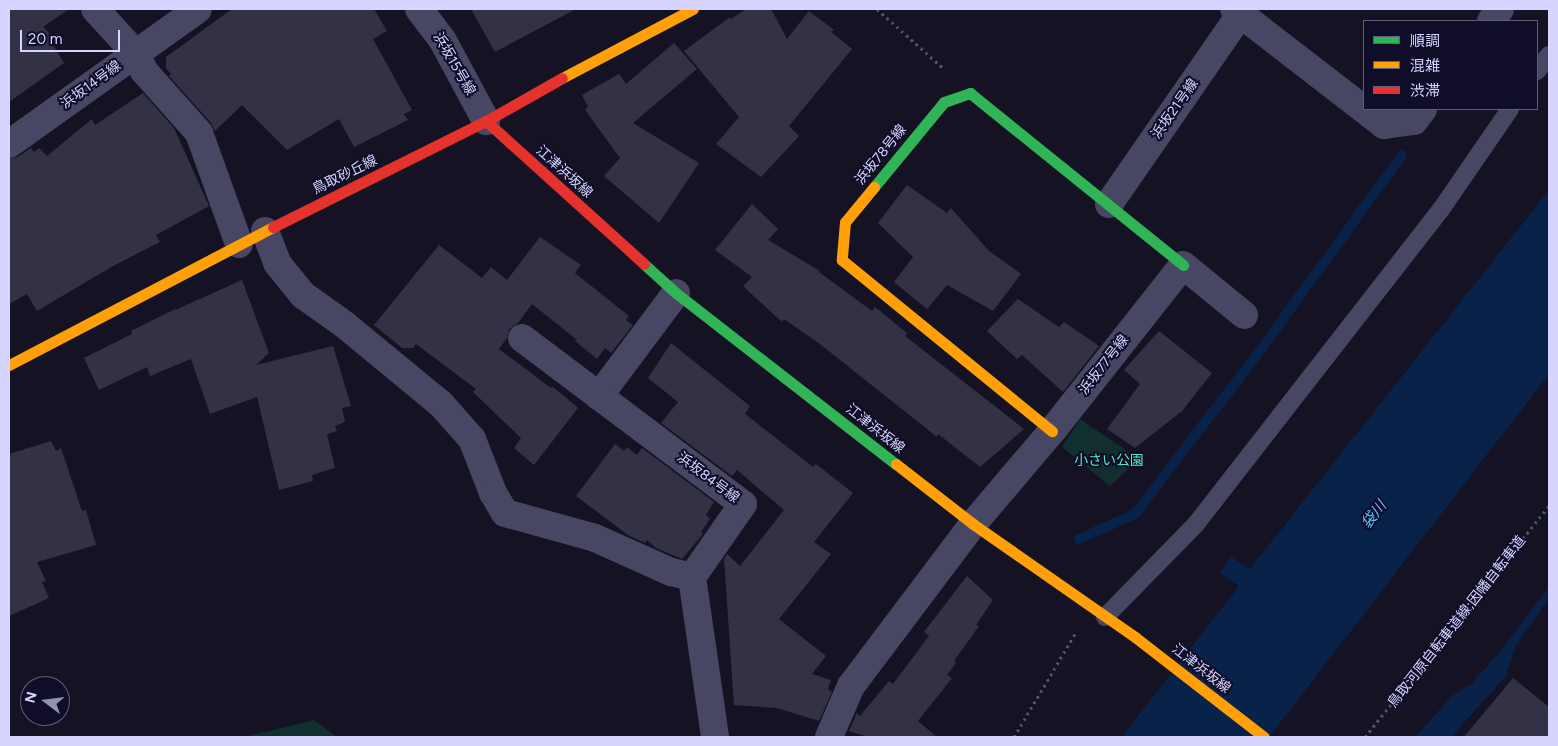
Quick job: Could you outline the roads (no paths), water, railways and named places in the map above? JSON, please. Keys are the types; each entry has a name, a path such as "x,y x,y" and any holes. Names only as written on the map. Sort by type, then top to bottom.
{"street":[{"path":"95,9 134,53 144,71 199,133 239,244"},
{"name":"浜坂14号線","path":"9,144 198,9"},
{"name":"浜坂15号線","path":"419,9 443,41 486,121"},
{"name":"鳥取砂丘線","path":"9,365 239,244 486,121 504,109 693,9"},
{"path":"1492,20 1500,9"},
{"name":"浜坂21号線","path":"1108,204 1240,10 1363,108"},
{"name":"浜坂78号線","path":"1052,431 842,260 845,222 944,102 970,93 1108,204"},
{"name":"浜坂21号線","path":"1365,110 1384,125 1414,121 1422,110"},
{"name":"江津浜坂線","path":"486,121 676,293 973,524 1135,638 1264,737"},
{"path":"1108,204 1244,315"},
{"path":"265,231 277,263 303,294 345,325 441,404 472,439 493,493 505,513 595,538 671,572 692,577 715,737"},
{"name":"浜坂77号線","path":"973,524 1052,431 1183,265"},
{"path":"522,338 599,396 676,293"},
{"name":"浜坂84号線","path":"599,396 743,504 692,577"},
{"path":"829,737 851,686 973,524"}],"lane":[{"path":"1105,617 1196,524 1442,208 1509,110"}],"water":[{"name":"袋川","path":"1549,190 1549,374 1269,737 1122,737 1239,586 1220,573 1231,557 1250,569"},
{"path":"1549,587 1549,598 1515,647 1506,676 1451,737 1415,737 1452,696 1472,683 1497,655"}],"waterway":[{"path":"1079,539 1135,514 1259,352 1402,155"}],"park label":[{"name":"小さい公園","path":"1109,461"}]}
